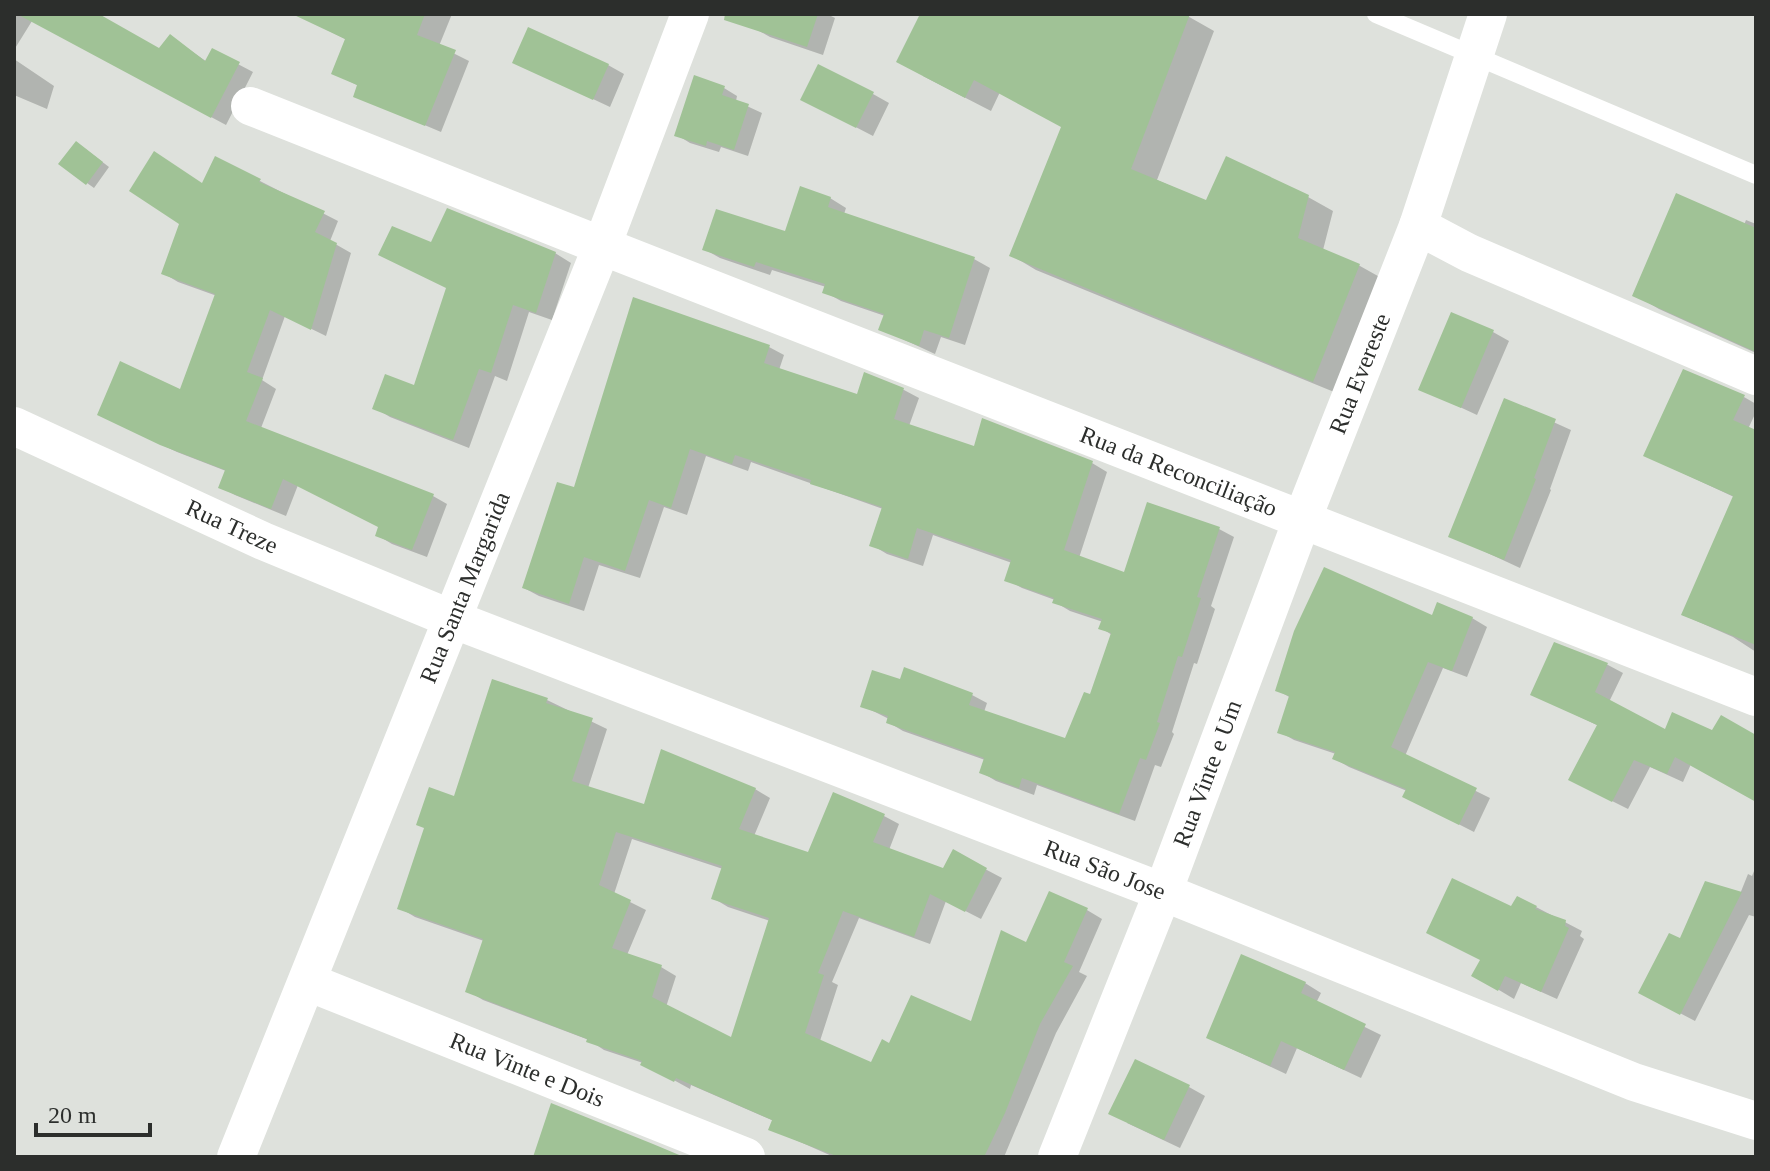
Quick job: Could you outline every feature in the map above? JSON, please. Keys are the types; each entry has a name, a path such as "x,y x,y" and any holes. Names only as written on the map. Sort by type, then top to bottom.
{"street":[{"name":"Rua Santa Margarida","path":"236,1157 602,246 690,14"},
{"name":"Rua Evereste","path":"1302,520 1418,226 1488,14"},
{"name":"Rua da Reconciliação","path":"250,106 1756,697"},
{"path":"1418,226 1469,253 1756,376"},
{"name":"Rua Treze","path":"14,426 263,541 452,619"},
{"name":"Rua Vinte e Um","path":"1057,1157 1163,892 1302,520"},
{"name":"Rua São Jose","path":"452,619 1163,892 1634,1082 1756,1121"},
{"name":"Rua Vinte e Dois","path":"308,982 746,1157"}],"lane":[{"path":"1376,14 1756,175"}],"building":[{"path":"17,14 99,14 159,48 170,34 205,61 212,48 240,62 211,118"},
{"path":"292,14 425,14 417,35 456,50 425,126 353,97 357,85 331,74 345,39"},
{"path":"725,14 818,14 807,47 724,20"},
{"path":"920,14 1190,14 1131,169 1206,200 1226,156 1309,195 1298,238 1360,264 1313,382 1009,256 1061,127 974,80 965,98 896,62"},
{"path":"528,27 609,64 593,100 512,63"},
{"path":"818,64 874,92 856,128 800,100"},
{"path":"694,75 725,86 722,95 749,104 734,150 707,141 706,146 674,136"},
{"path":"76,141 103,162 86,185 58,164"},
{"path":"154,151 202,183 215,156 261,179 259,182 325,211 315,232 337,243 311,330 270,310 247,372 263,378 246,421 434,494 412,550 375,536 378,527 283,479 271,509 218,488 225,470 160,445 97,415 120,361 180,389 215,294 161,274 179,224 129,191"},
{"path":"800,186 831,197 828,207 975,257 949,338 924,330 919,346 878,330 884,314 822,293 825,284 756,262 754,267 702,250 716,209 785,231"},
{"path":"1676,193 1756,228 1756,352 1632,296"},
{"path":"447,208 556,252 536,313 513,305 491,373 479,369 453,440 372,409 385,374 414,385 446,288 378,255 392,226 431,242"},
{"path":"633,297 770,345 764,363 857,394 864,372 904,388 894,419 974,446 982,418 1093,461 1064,550 1124,572 1147,502 1220,527 1197,597 1201,598 1182,657 1178,656 1157,722 1160,723 1146,760 1140,758 1119,814 1022,778 1019,788 979,773 984,758 886,723 888,716 860,707 872,670 900,679 904,667 973,693 969,705 1065,738 1084,692 1090,694 1111,633 1098,629 1102,619 1052,603 1054,598 1004,581 1011,560 917,528 908,559 869,546 882,507 810,484 811,480 735,455 732,464 690,449 671,508 649,500 625,571 584,557 569,604 522,588 557,482 574,487"},
{"path":"1451,312 1494,330 1461,408 1418,390"},
{"path":"1683,369 1745,395 1733,420 1756,430 1756,645 1681,615 1733,496 1643,456"},
{"path":"1504,398 1556,419 1504,560 1448,537"},
{"path":"1324,567 1432,615 1437,602 1473,617 1452,671 1428,662 1391,747 1477,788 1459,825 1402,797 1406,789 1332,759 1335,752 1277,733 1289,696 1275,691 1294,631"},
{"path":"1554,642 1608,663 1595,692 1665,729 1672,712 1712,730 1721,715 1756,735 1756,802 1675,757 1667,774 1634,760 1612,802 1568,780 1597,725 1530,695"},
{"path":"492,679 548,698 546,703 593,718 572,781 644,804 661,749 756,788 739,829 808,852 833,792 885,814 873,842 943,868 953,849 987,868 965,912 930,894 914,937 843,911 818,973 824,975 805,1033 871,1062 882,1039 889,1043 911,995 971,1021 1001,930 1026,942 1049,891 1088,908 1064,962 1073,966 1040,1024 984,1157 839,1157 768,1130 772,1120 676,1078 674,1082 640,1065 642,1061 586,1042 587,1039 465,992 483,939 397,909 424,828 416,825 429,787 454,796","holes":["616,832 722,866 711,899 769,918 731,1037 652,997 662,965 612,948 631,900 599,885"]},
{"path":"1452,878 1511,906 1517,896 1537,906 1535,909 1566,920 1565,926 1569,928 1541,992 1505,976 1498,991 1471,976 1480,960 1426,933"},
{"path":"1705,881 1742,892 1680,1015 1638,993 1669,933 1680,938"},
{"path":"1241,954 1306,982 1301,993 1366,1024 1344,1070 1281,1041 1270,1066 1206,1038"},
{"path":"1135,1059 1190,1085 1164,1140 1108,1114"},
{"path":"551,1103 653,1144 684,1157 533,1157"}]}
